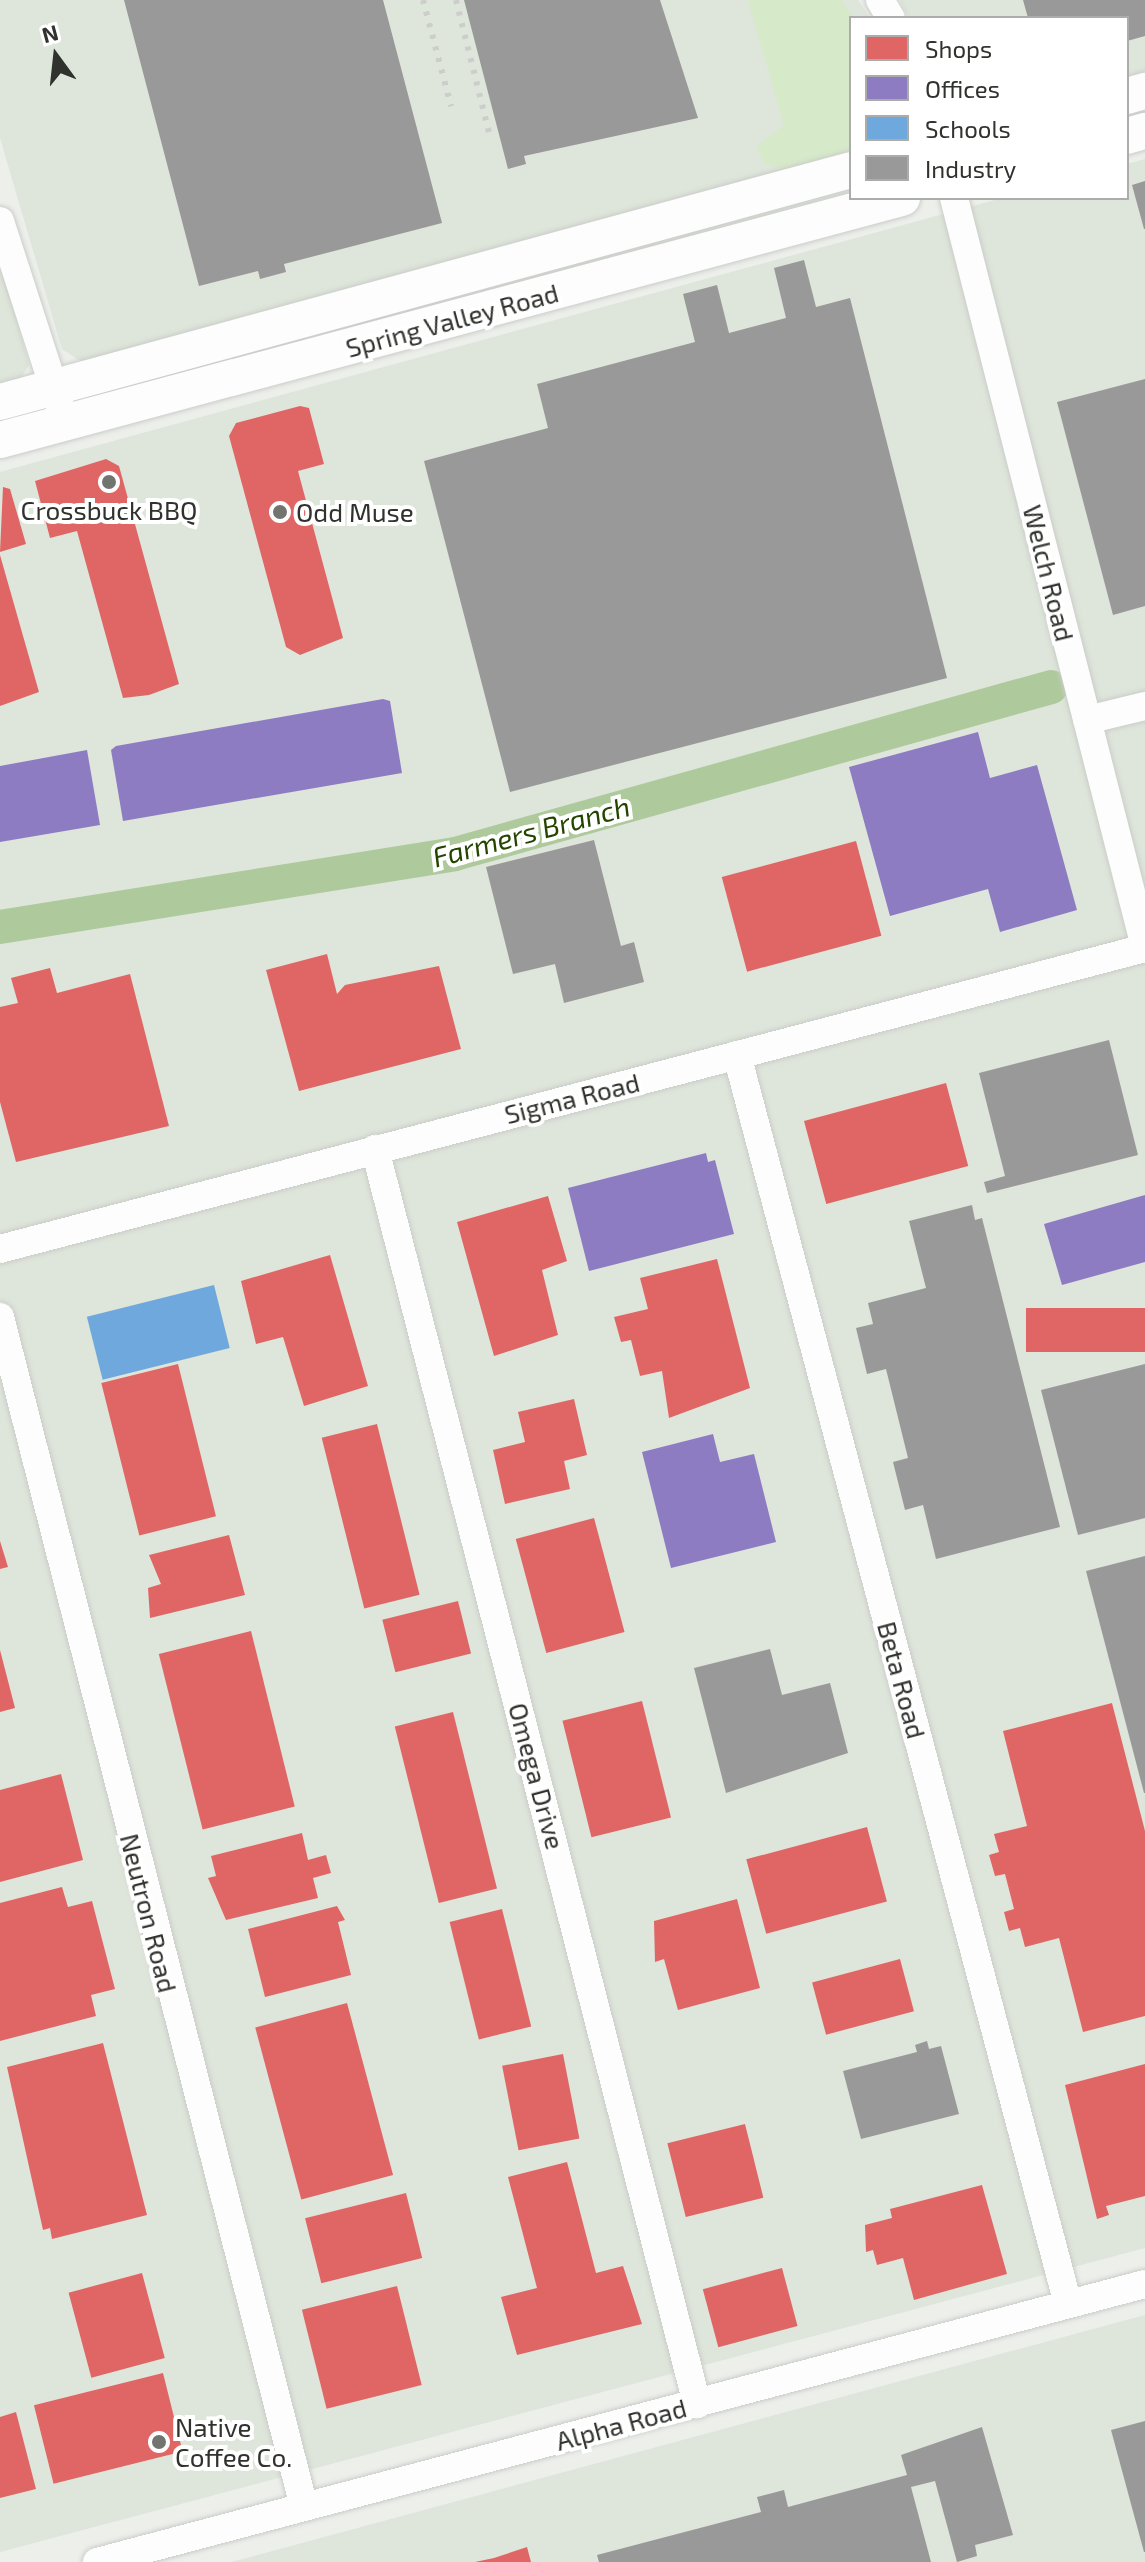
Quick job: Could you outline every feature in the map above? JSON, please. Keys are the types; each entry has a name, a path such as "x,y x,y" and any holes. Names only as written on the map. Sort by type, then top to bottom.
{"main road":[{"name":"Spring Valley Road","path":"0,402 849,171"},
{"name":"Spring Valley Road","path":"0,440 895,200"},
{"path":"375,301 384,339"}],"street":[{"name":"Welch Road","path":"955,200 1145,948"},
{"path":"0,221 65,423"},
{"path":"1087,720 1145,706"},
{"name":"Sigma Road","path":"0,1249 1145,948"},
{"name":"Beta Road","path":"737,1055 1068,2304"},
{"name":"Omega Drive","path":"375,1149 697,2404"},
{"name":"Neutron Road","path":"0,1317 304,2507"},
{"name":"Alpha Road","path":"97,2562 1145,2284"}],"shaded area":[{"path":"0,0 858,0 869,16 849,16 849,155 82,362 62,349 0,138"},
{"path":"900,0 1145,0 1145,72 1129,76 1129,16 908,16"},
{"path":"1145,159 1145,2248 0,2552 0,472 995,200 1129,200 1129,163"},
{"path":"0,261 29,365 21,378 0,383"},
{"path":"1145,2315 1145,2562 232,2562"}],"green space":[{"path":"748,0 841,0 853,16 849,16 849,151 786,170 764,163 756,147 784,125"}],"building: Shops":[{"name":"Odd Muse","path":"300,406 309,408 324,464 298,471 343,638 300,655 286,647 229,436 236,423"},
{"path":"106,459 119,466 179,684 149,695 123,698 77,531 50,538 35,481"},
{"path":"3,487 10,489 26,544 0,552"},
{"path":"0,555 39,692 0,706"},
{"path":"856,841 881,936 747,972 722,877"},
{"path":"327,954 337,994 345,985 439,966 461,1049 299,1091 266,970"},
{"path":"50,968 57,993 130,974 169,1126 16,1162 0,1102 0,1007 18,1003 11,978"},
{"path":"946,1083 968,1166 826,1204 804,1121"},
{"path":"548,1196 567,1261 542,1270 558,1335 494,1356 457,1222"},
{"path":"330,1255 368,1386 304,1406 283,1337 256,1344 241,1281"},
{"path":"717,1259 750,1388 669,1418 662,1371 640,1376 631,1340 621,1342 614,1317 648,1309 640,1278"},
{"path":"1026,1308 1145,1308 1145,1352 1026,1352"},
{"path":"178,1364 216,1516 139,1535 101,1383"},
{"path":"574,1399 587,1455 564,1461 570,1489 505,1504 493,1450 525,1442 518,1412"},
{"path":"377,1424 420,1595 364,1609 322,1438"},
{"path":"594,1518 625,1632 546,1653 516,1539"},
{"path":"229,1535 245,1595 150,1618 148,1588 161,1584 149,1555"},
{"path":"0,1541 8,1567 0,1569"},
{"path":"458,1601 471,1653 395,1672 382,1620"},
{"path":"251,1631 295,1807 203,1830 159,1654"},
{"path":"0,1650 15,1708 0,1712"},
{"path":"642,1701 671,1817 591,1837 562,1721"},
{"path":"1112,1703 1145,1831 1145,2016 1083,2032 1059,1938 1025,1947 1020,1928 1009,1931 1004,1912 1014,1909 1005,1874 995,1876 989,1855 999,1852 994,1834 1027,1826 1003,1731"},
{"path":"453,1712 497,1889 439,1903 395,1727"},
{"path":"61,1774 83,1860 0,1882 0,1790"},
{"path":"867,1827 887,1901 766,1934 746,1859"},
{"path":"302,1833 308,1860 326,1855 331,1873 313,1878 318,1898 226,1920 208,1878 216,1876 211,1856"},
{"path":"62,1887 68,1907 92,1901 115,1989 91,1995 96,2016 0,2041 0,1903"},
{"path":"737,1899 760,1988 678,2010 664,1959 655,1962 654,1921"},
{"path":"337,1906 345,1920 338,1922 351,1975 265,1997 248,1929"},
{"path":"502,1909 531,2026 479,2039 450,1922"},
{"path":"900,1959 914,2011 826,2035 812,1983"},
{"path":"347,2003 393,2175 301,2200 255,2028"},
{"path":"103,2043 147,2215 52,2239 50,2228 43,2230 7,2067"},
{"path":"563,2054 579,2138 519,2150 502,2066"},
{"path":"1145,2064 1145,2196 1106,2206 1109,2215 1097,2219 1065,2085"},
{"path":"745,2124 763,2198 686,2217 667,2143"},
{"path":"567,2162 596,2273 623,2266 642,2324 517,2355 501,2297 537,2288 508,2177"},
{"path":"982,2185 1007,2274 914,2300 903,2258 877,2265 873,2250 866,2252 865,2225 892,2218 890,2209"},
{"path":"406,2193 422,2258 321,2283 305,2218"},
{"path":"782,2268 798,2326 718,2347 703,2289"},
{"path":"142,2273 165,2358 91,2378 69,2293"},
{"path":"397,2286 422,2385 327,2409 302,2310"},
{"path":"163,2373 183,2452 54,2484 34,2405"},
{"path":"16,2412 36,2489 0,2498 0,2417"},
{"path":"527,2547 531,2562 475,2562 494,2558"}],"building: Offices":[{"path":"383,699 390,701 402,773 123,821 111,750 116,746"},
{"path":"978,732 990,778 1037,765 1077,910 1000,932 988,889 890,916 849,767"},
{"path":"87,750 100,825 0,842 0,766"},
{"path":"706,1153 708,1162 715,1160 734,1234 589,1271 568,1188"},
{"path":"1145,1195 1145,1262 1062,1285 1044,1224"},
{"path":"713,1434 720,1462 754,1454 776,1542 671,1568 642,1452"}],"building: Schools":[{"path":"214,1285 230,1348 103,1380 87,1317"}],"building: Industry":[{"path":"124,0 383,0 442,223 284,264 286,272 260,279 258,271 199,286"},
{"path":"464,0 660,0 698,118 524,156 526,164 508,169"},
{"path":"1023,0 1145,0 1145,36 1129,40 1129,16 1027,16"},
{"path":"1145,181 1145,229 1144,229 1132,185"},
{"path":"804,260 816,307 850,298 947,678 510,792 424,461 548,428 537,384 695,342 683,294 717,285 729,333 786,318 774,268"},
{"path":"1145,379 1145,606 1113,615 1057,402"},
{"path":"594,840 621,946 634,942 644,982 564,1003 555,964 513,974 486,867"},
{"path":"1109,1040 1138,1155 987,1193 984,1182 1005,1176 979,1073"},
{"path":"972,1205 975,1220 982,1218 1060,1527 936,1559 923,1505 905,1510 893,1462 908,1458 886,1369 867,1374 856,1328 873,1324 868,1303 926,1288 909,1221"},
{"path":"1145,1364 1145,1518 1078,1535 1041,1390"},
{"path":"1145,1556 1145,1793 1144,1793 1086,1571"},
{"path":"770,1649 782,1695 830,1683 848,1753 726,1793 694,1668"},
{"path":"927,2041 929,2049 941,2046 959,2114 861,2139 843,2071 917,2052 915,2045"},
{"path":"1145,2421 1145,2552 1144,2552 1111,2430"},
{"path":"982,2427 1013,2535 975,2545 977,2556 957,2562 935,2481 911,2487 931,2562 599,2562 597,2555 761,2512 757,2497 784,2490 788,2507 907,2475 901,2455"}],"waterway":[{"name":"Farmers Branch","path":"0,927 455,854 1051,687"}],"railway":[{"path":"423,0 451,106"},
{"path":"456,0 491,140"}],"place":[{"name":"Crossbuck BBQ","path":"109,482"},
{"name":"Odd Muse","path":"280,512"},
{"name":"Native Coffee Co.","path":"159,2442"}]}
